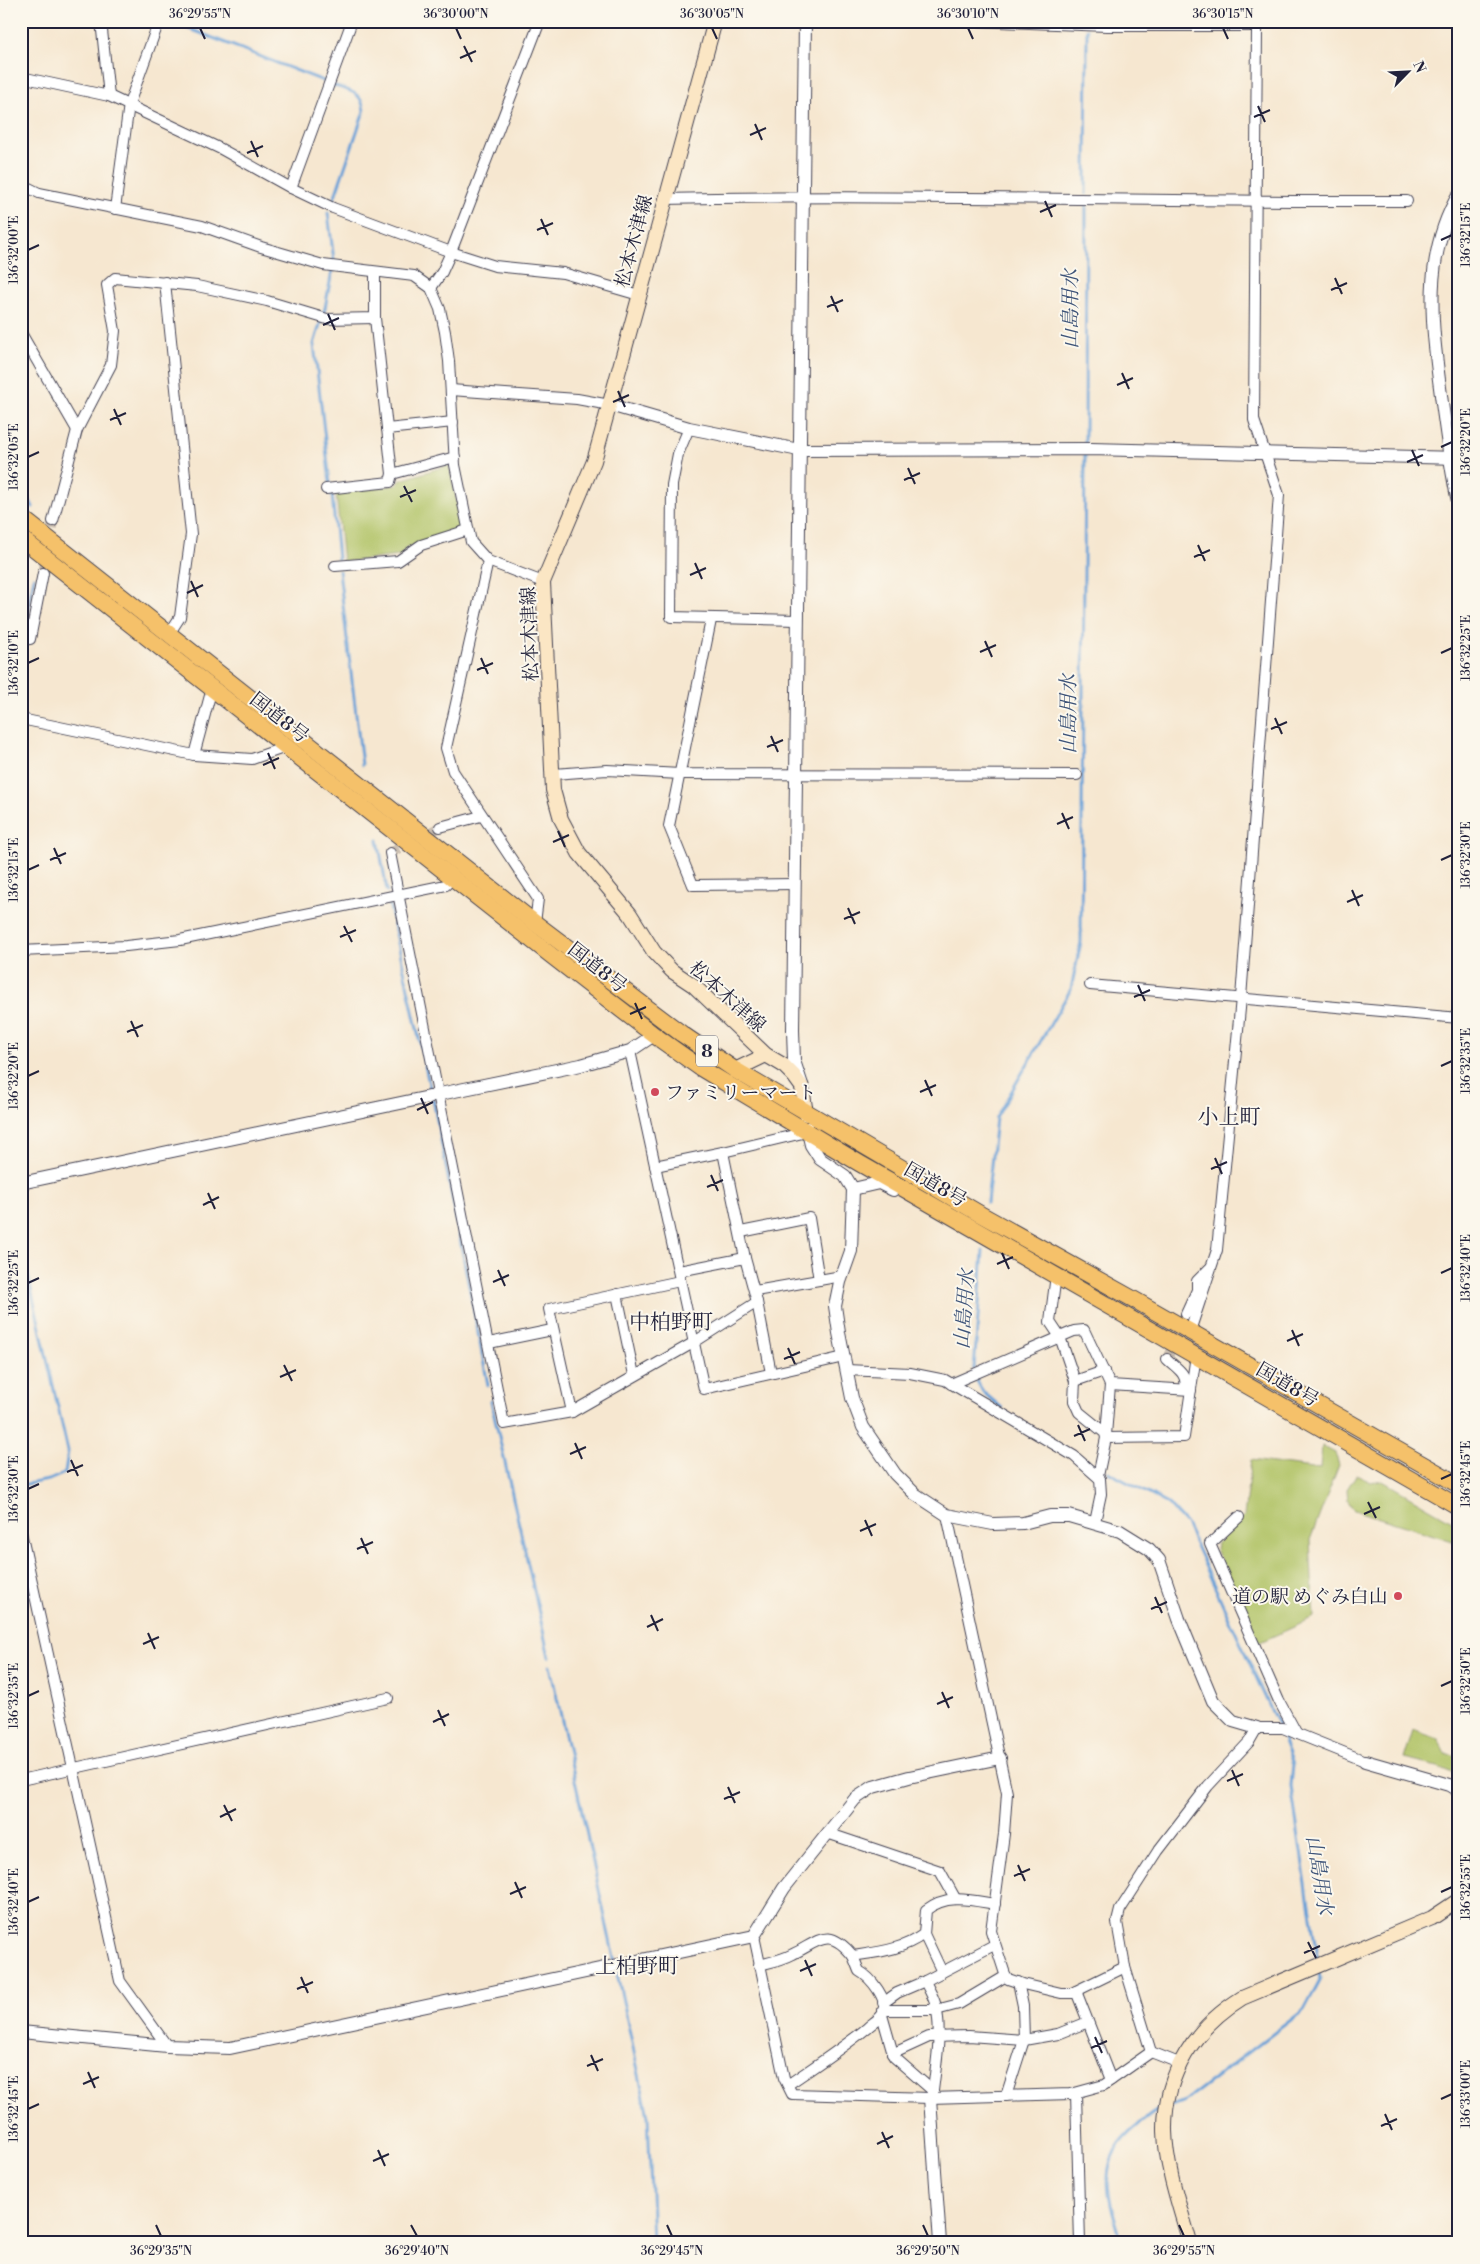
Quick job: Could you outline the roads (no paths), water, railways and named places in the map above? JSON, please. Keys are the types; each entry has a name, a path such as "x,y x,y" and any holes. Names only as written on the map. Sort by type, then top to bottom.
{"highway":[{"name":"国道8号","path":"21,517 535,923 682,1034 735,1070 806,1114 980,1214 1190,1331 1459,1486"},
{"name":"国道8号","path":"21,538 654,1035 699,1067 807,1132 1459,1507"}],"main road":[{"name":"松本木津線","path":"714,21 594,461 543,582 554,790 562,819 579,853 630,914 662,963 693,985 766,1055 783,1065 802,1088"},
{"path":"735,1070 766,1055"},
{"path":"802,1088 806,1114"},
{"path":"1190,2243 1172,2182 1165,2131 1167,2110 1179,2063 1196,2037 1225,2008 1242,1998 1321,1963 1432,1918 1459,1900"}],"street":[{"path":"101,21 109,96"},
{"path":"115,209 129,104 159,21"},
{"path":"291,188 352,21"},
{"path":"431,288 442,272 451,252 540,21"},
{"path":"802,1088 794,1061 794,884 805,21"},
{"path":"974,21 1107,26 1257,26 1254,420 1279,495 1241,998 1217,1250 1190,1331"},
{"path":"21,77 109,96 129,104 332,208 451,252 495,266 563,273 638,295"},
{"path":"21,184 39,193 202,226 261,247 323,265 414,276 431,288 440,309 445,332 455,456 471,542 488,561 543,582"},
{"path":"1459,194 1444,224 1438,244 1431,294 1432,331 1454,458 1459,506"},
{"path":"664,199 803,196 1086,198 1256,202 1407,201"},
{"path":"326,488 390,482 392,474 375,318 375,272"},
{"path":"53,521 78,430 111,365 115,331 108,286 114,278 197,286 267,301 327,319 375,318"},
{"path":"165,282 191,534 180,617 169,634"},
{"path":"21,333 78,430"},
{"path":"451,390 577,399 610,405 689,428 799,450 1085,449 1454,458"},
{"path":"387,429 453,422"},
{"path":"689,428 678,454 672,485 672,618 797,620"},
{"path":"392,474 455,456"},
{"path":"335,566 398,562 421,546 468,530"},
{"path":"488,561 446,748 453,771 481,816 538,899 535,923"},
{"path":"24,640 30,639 43,573"},
{"path":"711,620 669,826 693,885 794,884"},
{"path":"194,755 212,688"},
{"path":"21,719 194,755 252,759 286,747"},
{"path":"554,774 607,770 680,774 1077,775"},
{"path":"440,827 481,816"},
{"path":"390,853 434,1095 489,1343 496,1392 504,1424 572,1412 693,1342 757,1302"},
{"path":"21,950 126,946 180,940 446,885 452,877"},
{"path":"1090,985 1459,1018"},
{"path":"21,1183 581,1065 630,1051 654,1035"},
{"path":"630,1051 704,1389 771,1374 846,1363 945,1380 1074,1456 1098,1476"},
{"path":"806,1114 807,1132 820,1159 846,1176 853,1189 851,1251 842,1276 835,1306 852,1398 863,1428 895,1474 916,1494 947,1515 993,1524 1023,1523 1050,1516 1069,1516 1095,1522 1120,1531 1149,1549 1159,1560 1178,1619 1213,1701 1233,1720 1257,1728 1278,1728 1365,1761 1441,1782 1459,1791"},
{"path":"655,1166 807,1132"},
{"path":"723,1152 745,1258 755,1291 771,1374"},
{"path":"853,1189 879,1183 939,1216 963,1222"},
{"path":"741,1232 809,1218 819,1280"},
{"path":"572,1412 552,1330 549,1309 618,1294 745,1258"},
{"path":"1186,1314 1197,1290 1198,1281 1212,1265"},
{"path":"1056,1275 1050,1322 1060,1337 1075,1381 1074,1401 1079,1412 1105,1432 1106,1437"},
{"path":"755,1291 842,1276"},
{"path":"618,1294 634,1375"},
{"path":"489,1343 552,1330"},
{"path":"951,1384 1074,1331 1084,1330 1110,1385 1106,1437 1098,1476 1101,1494 1095,1522"},
{"path":"1106,1437 1184,1437 1188,1390 1196,1355"},
{"path":"1167,1358 1182,1372 1187,1380 1188,1390"},
{"path":"1075,1381 1104,1371"},
{"path":"1110,1385 1188,1390"},
{"path":"947,1515 1007,1793 991,1931 994,1945 1000,1955 1006,1976 1018,1982 1061,1993 1076,1991 1125,1967"},
{"path":"1239,1517 1210,1544 1279,1701 1296,1734"},
{"path":"21,1532 120,1981 167,2046"},
{"path":"21,1780 388,1698"},
{"path":"1151,2052 1125,1967 1117,1922 1120,1910 1158,1851 1208,1786 1249,1742 1257,1728"},
{"path":"1000,1758 908,1776 873,1787 855,1798 784,1888 754,1936 784,2078 789,2084 792,2094 1006,2096 1076,2093 1104,2085 1151,2052"},
{"path":"827,1833 940,1871 955,1898"},
{"path":"942,1972 924,1934 926,1910 941,1901 955,1898 994,1904"},
{"path":"853,1956 893,1950 914,1942 924,1934"},
{"path":"21,2032 167,2046 230,2048 754,1936"},
{"path":"760,1965 782,1960 816,1940 830,1939 843,1944 853,1956 856,1968 869,1976 878,1991 892,2054 932,2094"},
{"path":"789,2084 883,2009 897,1993 925,1981 994,1945"},
{"path":"883,2009 936,2010 959,2004 1006,1976"},
{"path":"925,1981 936,2010 938,2037 932,2094 940,2243"},
{"path":"1006,2096 1024,2040 1023,2006 1018,1982"},
{"path":"1076,1991 1111,2080"},
{"path":"892,2054 929,2038 1024,2040 1058,2034 1088,2022"},
{"path":"1151,2052 1179,2063"},
{"path":"1076,2093 1080,2243"}],"waterway":[{"path":"180,21 182,26 326,82"},
{"name":"山島用水","path":"1086,194 1087,29"},
{"path":"332,85 354,93 361,99 364,111 333,202"},
{"name":"山島用水","path":"1085,446 1086,203"},
{"path":"328,213 334,261 325,308 314,344 330,483"},
{"name":"山島用水","path":"987,1203 996,1118 1071,989 1081,942 1085,452"},
{"path":"21,483 33,507"},
{"path":"332,494 338,559"},
{"path":"339,571 362,765"},
{"path":"21,676 24,662 24,634 34,577"},
{"path":"378,840 387,891"},
{"path":"389,902 431,1093"},
{"path":"433,1099 488,1385"},
{"path":"21,1245 68,1451 65,1473 49,1480 21,1485"},
{"name":"山島用水","path":"974,1369 983,1251"},
{"name":"山島用水","path":"977,1381 983,1392 1002,1408"},
{"path":"491,1401 549,1657"},
{"name":"山島用水","path":"1084,1459 1092,1464"},
{"name":"山島用水","path":"1108,1472 1168,1504 1186,1524 1278,1725"},
{"path":"550,1666 615,1963"},
{"name":"山島用水","path":"1280,1731 1293,1764 1291,1786 1318,1963"},
{"path":"616,1969 648,2116 653,2243"},
{"name":"山島用水","path":"1172,2106 1185,2101 1304,2010 1321,1978 1319,1969"},
{"name":"山島用水","path":"1122,2243 1109,2195 1109,2167 1114,2153 1123,2140 1148,2117 1161,2109"}],"tunnel":[{"path":"43,573 53,521"},
{"path":"390,853 440,827"},
{"path":"1167,1359 1182,1323"}],"place":[{"name":"ファミリーマート","path":"655,1092"},
{"name":"道の駅 めぐみ白山","path":"1398,1596"}],"district":[{"name":"小上町","path":"1229,1117"},
{"name":"中柏野町","path":"671,1322"},
{"name":"上柏野町","path":"637,1966"}]}
